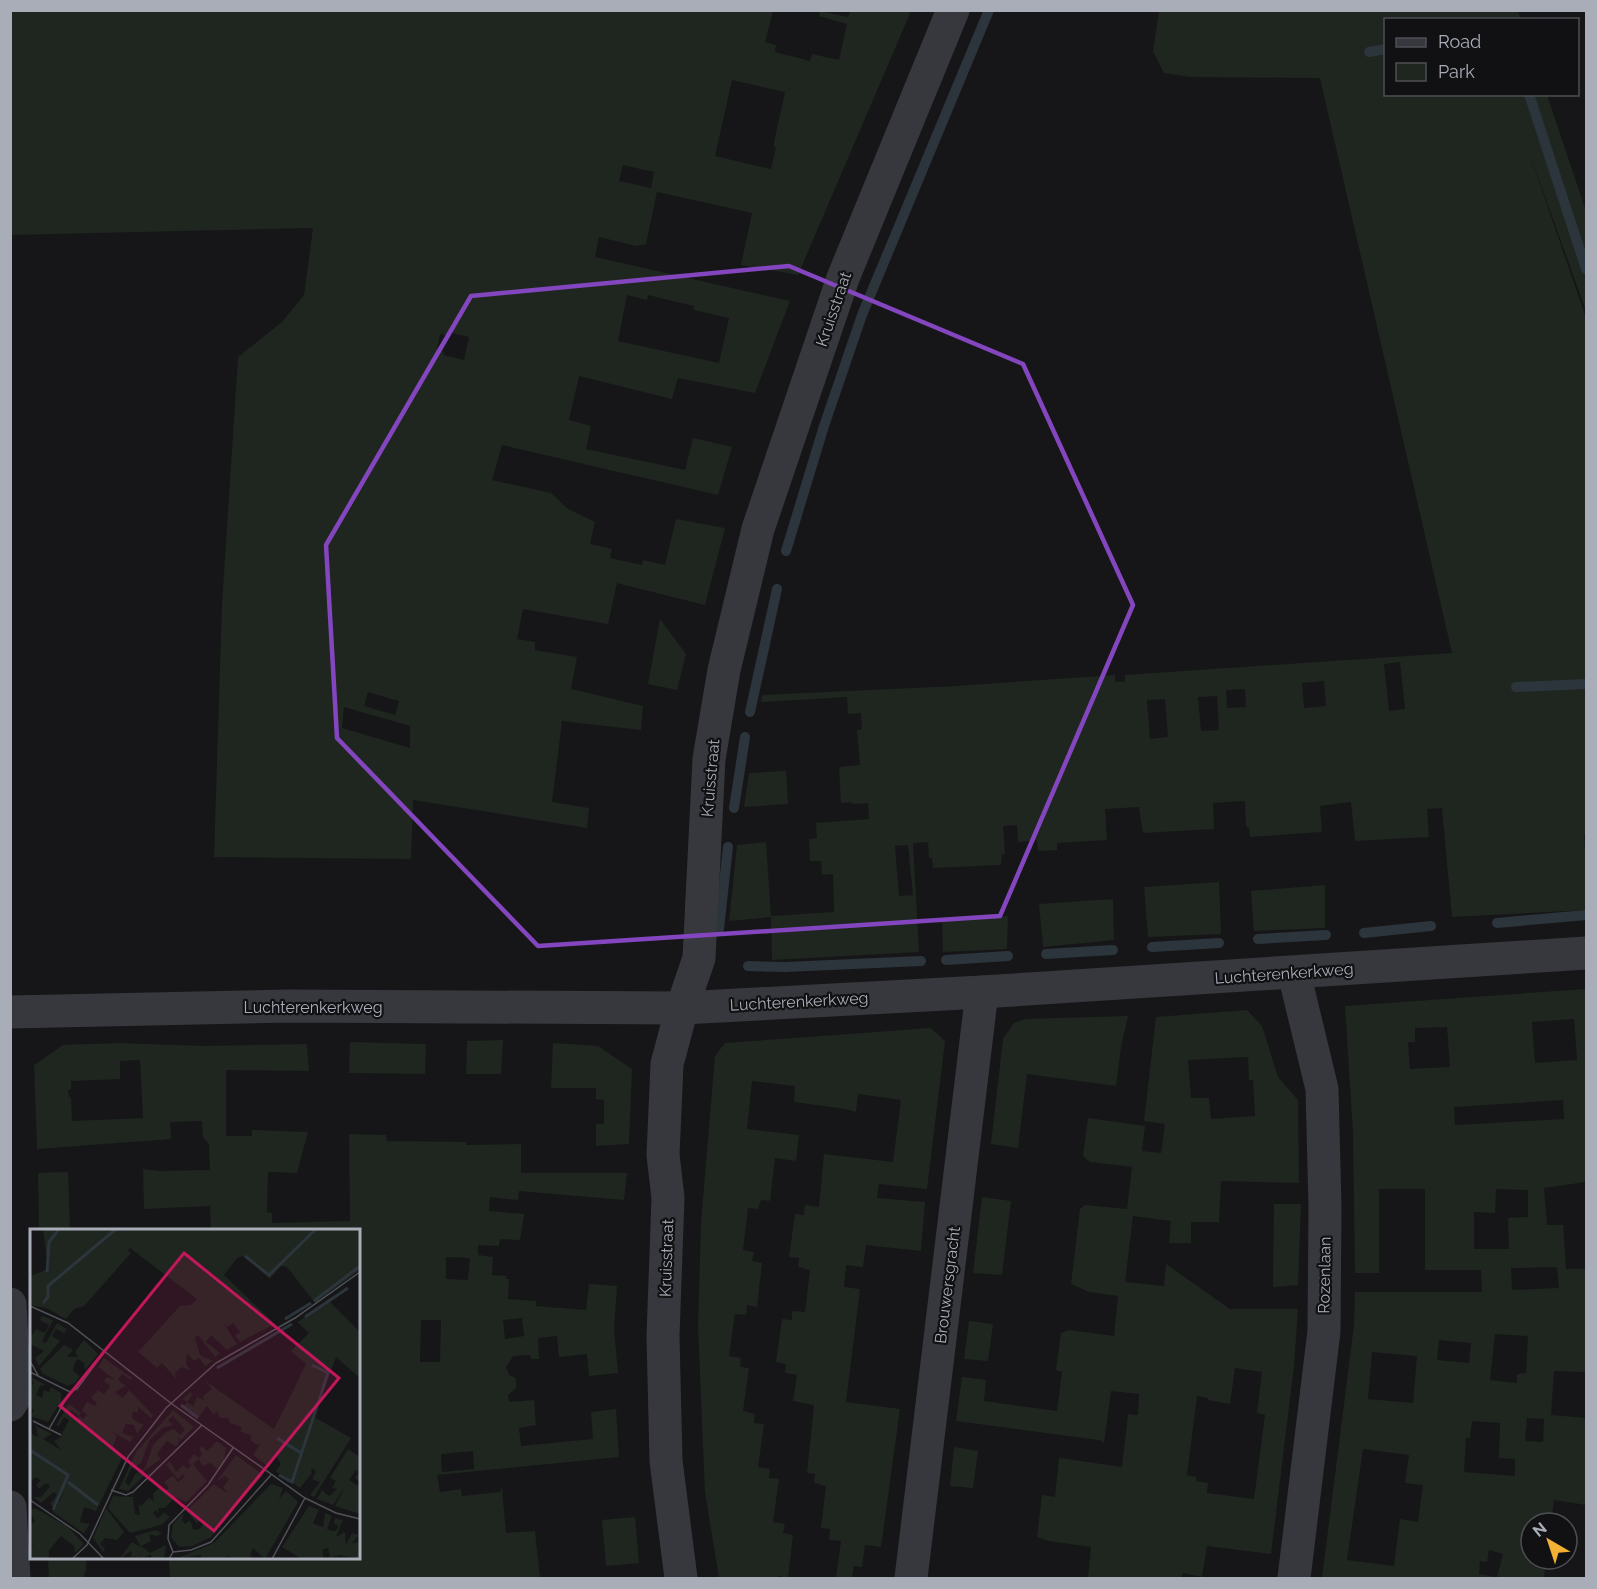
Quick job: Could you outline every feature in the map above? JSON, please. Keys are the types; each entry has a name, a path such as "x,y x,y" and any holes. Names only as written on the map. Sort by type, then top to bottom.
{"street":[{"name":"Kruisstraat","path":"681,1578 666,1461 663,1336 668,1198 663,1155 666,1064 699,958 709,759 723,670 758,529 843,278 953,10"},
{"name":"Luchterenkerkweg","path":"10,1012 288,1006 682,1008 982,992 1587,953"},
{"name":"Rozenlaan","path":"1294,973 1322,1089 1325,1207 1324,1331 1294,1578"},
{"name":"Brouwersgracht","path":"911,1578 982,992"},
{"path":"10,1304 15,1397 10,1405"},
{"path":"10,1507 14,1578"}],"highlighted area":[{"path":"789,266 1023,364 1133,605 1000,916 538,946 337,738 326,545 471,296"}],"green space":[{"path":"10,11 773,11 765,42 776,45 775,52 810,61 812,54 839,60 847,24 819,16 820,11 848,17 850,11 911,11 798,275 741,265 752,213 657,192 646,244 636,246 599,237 595,257 790,301 755,393 678,378 672,399 579,376 569,420 591,426 586,449 685,470 693,438 732,447 718,495 502,445 492,480 551,493 568,509 595,522 590,544 612,549 610,558 642,565 643,560 665,565 676,519 725,528 705,605 617,583 608,624 523,609 517,639 535,642 535,650 577,657 571,689 643,706 641,730 562,721 552,802 589,808 587,828 413,800 411,859 214,857 222,605 238,357 282,322 304,295 313,228 11,235","holes":["732,80 785,92 774,142 774,147 776,147 771,169 715,156","623,165 654,172 651,188 619,181","627,295 647,300 648,295 694,306 694,310 729,318 719,363 618,341","448,332 469,337 464,360 443,355 444,352 437,350 440,334 448,336","368,692 399,701 395,715 364,706","344,707 410,726 410,748 342,728"]},
{"path":"1159,11 1518,11 1521,18 1384,18 1384,96 1547,96 1586,211 1586,311 1528,149 1586,318 1586,834 1584,835 1586,910 1452,917 1442,808 1427,809 1429,837 1355,841 1351,802 1320,806 1322,832 1250,837 1249,827 1246,827 1245,801 1213,803 1214,829 1143,833 1139,807 1105,809 1107,840 1057,843 1057,850 1038,851 1037,840 1018,842 1017,825 1003,826 1005,854 1002,854 1001,865 933,868 932,858 929,858 928,842 913,843 919,952 772,960 771,917 729,921 737,845 766,842 771,916 834,912 833,874 822,875 821,861 810,861 809,839 817,838 816,823 869,819 868,803 841,803 839,767 860,765 857,730 862,729 861,713 848,714 847,697 761,702 762,695 956,686 1115,675 1115,682 1125,682 1125,675 1452,653 1320,78 1190,77 1164,73 1153,51","holes":["1400,662 1405,709 1389,711 1384,664","1324,681 1326,706 1304,708 1302,683","1245,689 1246,707 1227,708 1226,690","1217,696 1219,730 1201,731 1198,697","1165,699 1168,737 1150,739 1147,700","908,845 913,895 899,896 895,846"]},
{"path":"660,619 686,654 677,690 648,684"},
{"path":"786,771 788,804 744,807 749,773"},
{"path":"1219,882 1221,934 1148,937 1144,887"},
{"path":"1325,885 1325,928 1254,931 1251,891"},
{"path":"1113,899 1114,940 1043,947 1039,904"},
{"path":"1008,916 1007,949 943,952 942,921"},
{"path":"1586,989 1586,1182 1544,1188 1547,1225 1563,1225 1566,1269 1586,1269 1586,1372 1554,1371 1551,1415 1586,1418 1586,1505 1554,1500 1553,1511 1519,1511 1519,1571 1545,1571 1544,1578 1322,1578 1354,1325 1355,1292 1482,1292 1481,1270 1425,1270 1425,1189 1379,1189 1379,1273 1355,1273 1353,1132 1345,1006","holes":["1574,1019 1577,1060 1535,1063 1532,1022","1447,1027 1450,1067 1410,1069 1408,1042 1415,1042 1415,1028","1563,1100 1564,1119 1455,1125 1454,1107","1496,1189 1528,1190 1528,1217 1508,1218 1509,1249 1474,1249 1474,1212 1495,1213","1557,1267 1559,1288 1512,1290 1511,1268","1495,1334 1528,1336 1526,1373 1517,1374 1517,1383 1490,1380","1439,1340 1471,1343 1469,1363 1437,1360","1372,1352 1417,1356 1413,1403 1368,1399","1527,1418 1544,1419 1543,1442 1525,1441","1472,1421 1500,1423 1499,1458 1515,1459 1515,1476 1464,1472 1466,1438 1470,1438","1363,1449 1409,1455 1405,1483 1423,1485 1418,1522 1400,1519 1394,1566 1347,1560","1489,1550 1503,1554 1497,1577 1479,1574 1480,1561 1487,1562"]},
{"path":"1247,1010 1262,1026 1278,1077 1298,1100 1299,1183 1221,1181 1219,1222 1191,1222 1191,1243 1169,1243 1171,1221 1133,1216 1125,1282 1164,1286 1166,1264 1230,1309 1298,1309 1294,1366 1271,1554 1207,1546 1202,1577 1183,1573 1182,1578 1088,1578 1091,1547 1037,1537 1042,1495 1055,1497 1059,1458 1122,1467 1128,1414 1138,1415 1139,1394 1111,1391 1104,1443 1099,1440 956,1421 962,1377 986,1380 984,1401 1057,1411 1062,1372 1056,1370 1061,1333 1069,1330 1114,1336 1118,1296 1089,1292 1071,1284 1080,1209 1085,1205 1127,1209 1132,1167 1090,1162 1083,1156 1088,1118 1145,1126 1142,1151 1161,1153 1165,1124 1144,1121 1156,1017","holes":["1248,1057 1249,1080 1253,1080 1255,1116 1211,1119 1209,1098 1191,1098 1188,1060","1235,1368 1262,1372 1257,1413 1265,1415 1254,1499 1207,1493 1208,1483 1196,1481 1196,1477 1187,1475 1197,1396 1230,1404"]},
{"path":"1128,1016 1116,1086 1027,1074 1018,1148 991,1144 1003,1039 1014,1023 1025,1019"},
{"path":"931,1028 945,1041 927,1189 879,1184 877,1198 925,1202 921,1251 866,1245 863,1267 846,1265 844,1287 860,1289 846,1402 900,1409 881,1547 865,1545 862,1567 854,1566 852,1578 836,1578 841,1541 829,1540 830,1529 821,1528 826,1486 814,1483 815,1474 807,1473 814,1405 793,1401 797,1375 785,1373 786,1364 776,1362 782,1319 792,1320 792,1311 805,1312 810,1270 798,1267 799,1258 789,1257 795,1214 804,1215 805,1205 819,1207 824,1154 893,1162 901,1100 858,1094 856,1112 794,1102 795,1086 752,1081 747,1129 799,1135 796,1161 775,1158 770,1201 761,1200 758,1209 748,1208 743,1250 754,1252 752,1261 762,1263 757,1307 747,1305 746,1315 735,1314 729,1356 741,1358 740,1367 749,1368 743,1411 755,1414 754,1423 764,1424 758,1467 770,1469 769,1478 779,1479 773,1522 785,1524 783,1533 793,1535 788,1578 778,1576 777,1578 719,1578 705,1492 698,1328 701,1222 715,1056 725,1043"},
{"path":"503,1040 501,1074 466,1074 467,1041"},
{"path":"350,1042 426,1044 425,1074 349,1073"},
{"path":"553,1043 598,1046 632,1069 629,1144 596,1146 596,1124 604,1124 604,1100 596,1099 596,1088 551,1088"},
{"path":"307,1044 309,1071 226,1070 226,1136 252,1136 252,1130 308,1132 297,1173 268,1172 267,1212 272,1213 272,1223 350,1221 349,1134 386,1135 387,1141 466,1142 466,1145 521,1144 521,1173 627,1173 624,1200 519,1191 518,1200 490,1197 489,1211 524,1214 520,1240 500,1239 499,1246 478,1245 478,1255 493,1257 492,1275 506,1276 506,1279 509,1279 508,1299 536,1301 536,1306 586,1310 589,1284 617,1286 614,1329 618,1373 589,1376 587,1354 559,1357 557,1336 538,1338 539,1359 531,1359 530,1355 513,1356 506,1367 509,1375 516,1378 516,1388 508,1395 509,1402 534,1400 536,1425 519,1428 521,1446 593,1439 591,1412 616,1409 619,1457 437,1475 440,1492 461,1489 462,1496 501,1492 502,1489 506,1533 535,1531 540,1578 170,1578 169,1559 360,1559 360,1229 211,1229 210,1206 144,1209 143,1169 210,1170 209,1144 203,1137 202,1121 170,1122 171,1139 37,1149 34,1065 63,1045","holes":["140,1060 143,1118 72,1121 71,1098 68,1090 71,1089 71,1081 120,1079 120,1061","446,1257 470,1258 468,1280 446,1279","522,1318 524,1336 505,1339 503,1320","421,1320 441,1320 440,1362 420,1362","473,1451 474,1469 442,1472 441,1454"]},
{"path":"68,1172 70,1229 39,1229 38,1173"},
{"path":"982,1197 1011,1201 1002,1275 973,1273"},
{"path":"1274,1204 1301,1204 1298,1285 1273,1287"},
{"path":"969,1321 993,1324 988,1361 964,1359"},
{"path":"954,1447 978,1451 973,1488 950,1486"},
{"path":"635,1517 639,1563 606,1566 602,1520"},
{"path":"48,1559 86,1559 84,1578 49,1578"}],"waterway":[{"path":"786,551 824,426 862,315 989,10"},
{"path":"1369,52 1384,49"},
{"path":"1530,96 1586,269"},
{"path":"750,712 777,589"},
{"path":"1516,687 1586,684"},
{"path":"734,808 745,737"},
{"path":"719,929 728,847"},
{"path":"1497,923 1586,915"},
{"path":"1364,933 1431,926"},
{"path":"1258,939 1326,935"},
{"path":"1152,947 1219,943"},
{"path":"1046,954 1113,950"},
{"path":"946,960 1008,956"},
{"path":"748,966 785,967 921,961"}]}
